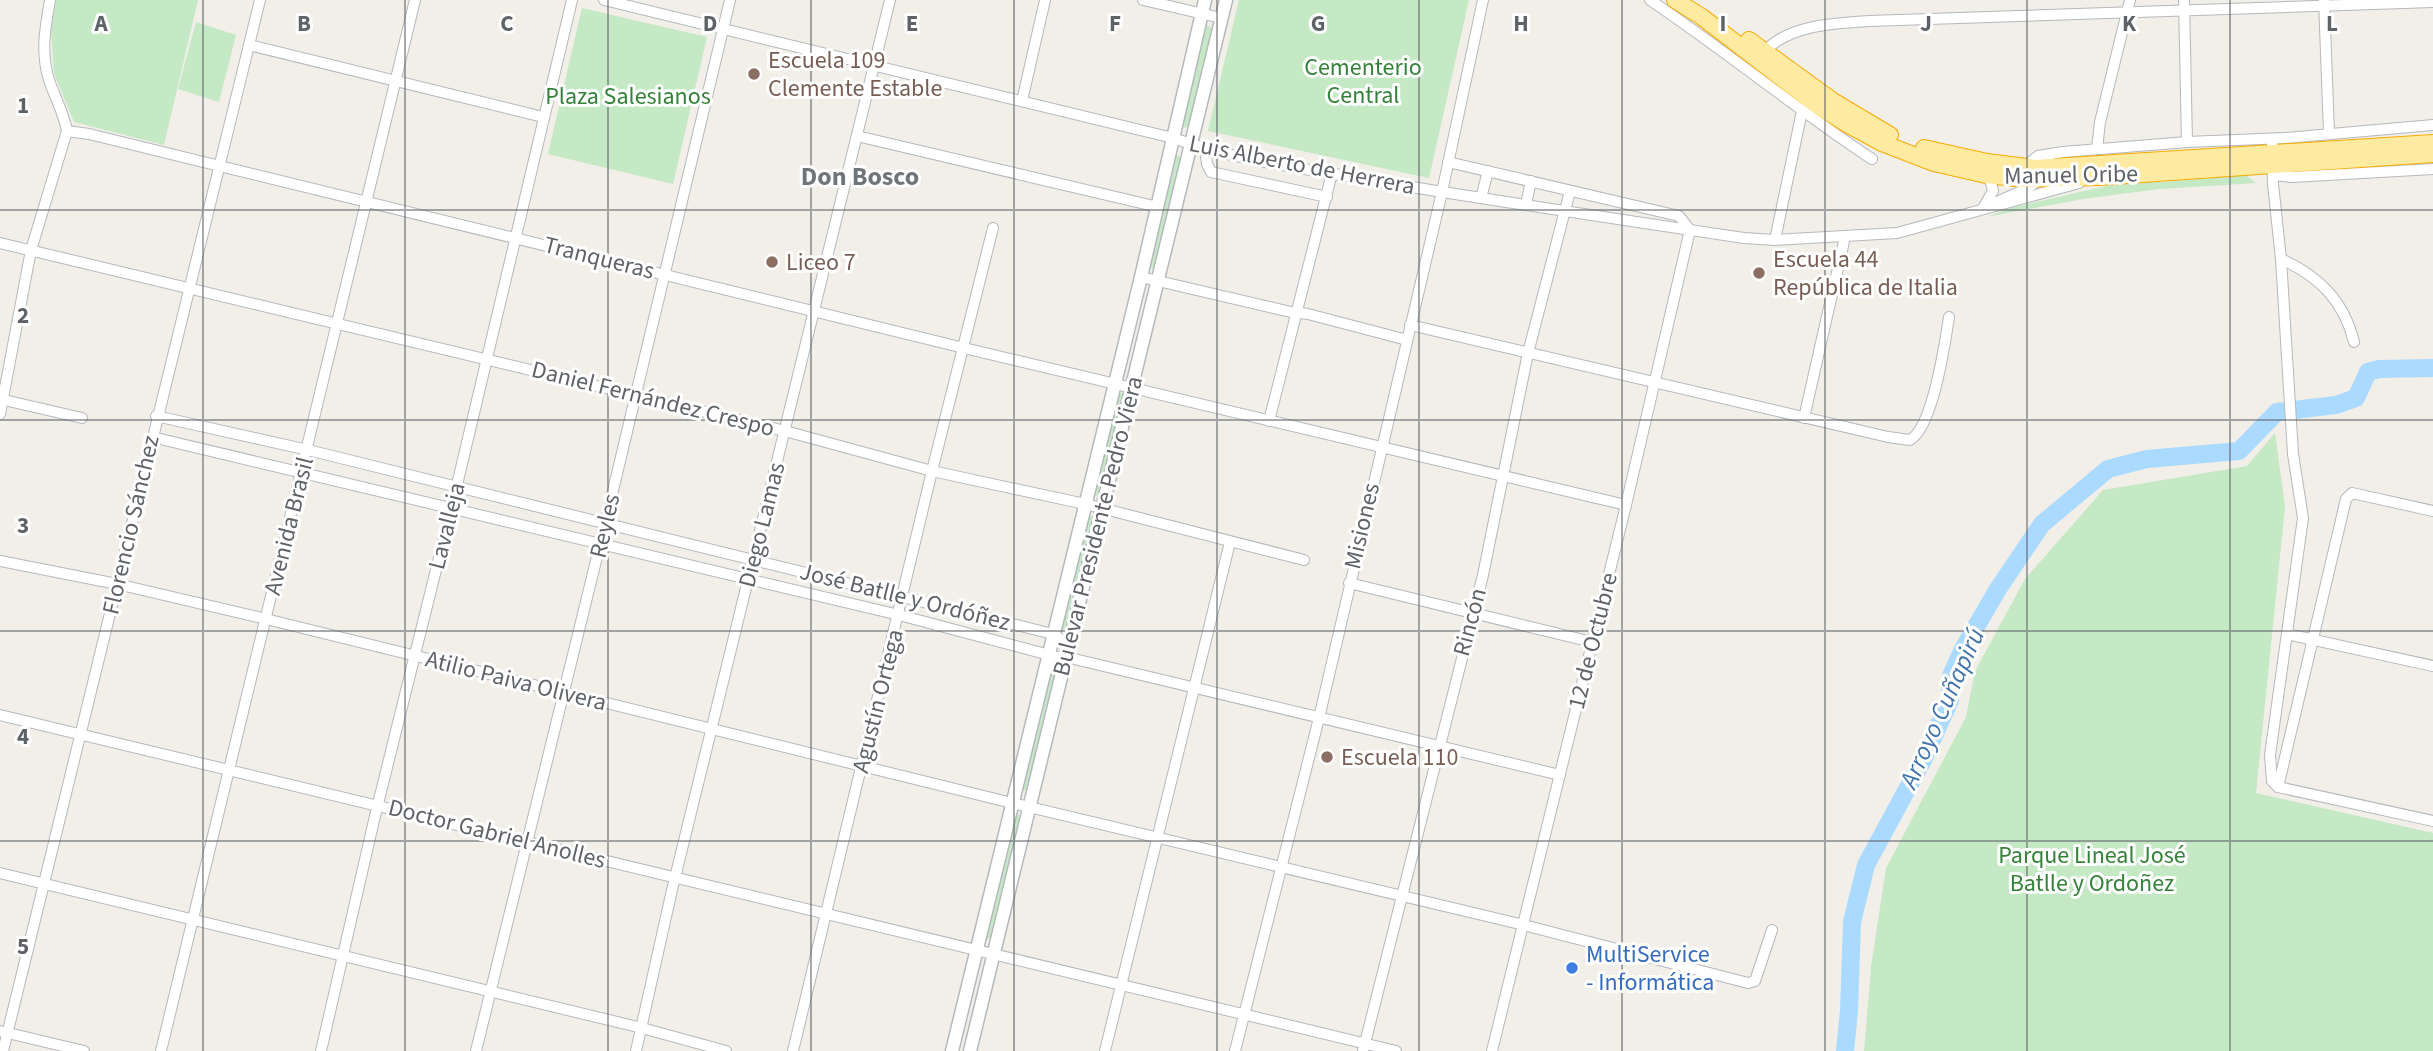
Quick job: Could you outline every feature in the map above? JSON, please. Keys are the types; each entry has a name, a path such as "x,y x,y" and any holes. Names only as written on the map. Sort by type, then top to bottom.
{"highway":[{"name":"Manuel Oribe","path":"1675,0 1846,124 1882,143 1934,163 1986,175 2025,179 2099,177 2433,143"},
{"name":"Manuel Oribe","path":"1693,0 1833,101 1890,135 1939,153 2025,167 2189,157 2433,154"}],"street":[{"path":"0,414 31,250 67,131 45,66 43,50 50,0"},
{"name":"Florencio Sánchez","path":"3,1051 4,1031 44,884 156,416 191,287 260,0"},
{"name":"Avenida Brasil","path":"161,1051 415,0"},
{"name":"Lavalleja","path":"321,1051 413,656 456,489 572,0"},
{"name":"Luis Alberto de Herrera","path":"604,0 1205,148 1442,192 1744,238 1775,240 1897,233 1983,208 2010,204 2099,177"},
{"name":"Reyles","path":"476,1051 730,0"},
{"name":"Diego Lamas","path":"636,1051 675,877 890,0"},
{"path":"1022,101 1045,0"},
{"path":"1143,0 1221,18"},
{"name":"Bulevar Presidente Pedro Viera","path":"952,1051 1141,277 1205,0"},
{"name":"Bulevar Presidente Pedro Viera","path":"970,1051 1226,0"},
{"name":"Misiones","path":"1235,1051 1319,718 1442,192 1483,0"},
{"path":"1650,0 1872,159"},
{"path":"2097,149 2100,122 2130,0"},
{"path":"1765,51 1787,34 1843,23 2127,13 2184,5 2433,2"},
{"path":"2325,3 2329,133"},
{"path":"2184,5 2187,142"},
{"path":"249,46 543,117"},
{"path":"1775,240 1802,111"},
{"path":"2272,158 2329,133 2433,125"},
{"name":"Tranqueras","path":"67,131 89,134 964,348 1626,505"},
{"path":"857,136 1157,207"},
{"path":"2025,167 2038,156 2049,153 2187,142 2272,158 2291,177 2433,169"},
{"path":"1205,148 1211,172 1327,197"},
{"path":"2272,158 2292,445 2303,518 2270,755 2272,781 2278,787 2433,821"},
{"path":"1448,162 1679,216 1690,230"},
{"path":"1983,208 2026,189 2066,166"},
{"path":"1481,198 1488,171"},
{"path":"1269,421 1332,173"},
{"path":"1983,208 1993,191 1986,175"},
{"path":"1526,204 1531,181"},
{"name":"Rincón","path":"1364,1047 1473,614 1528,353 1570,191"},
{"name":"Agustín Ortega","path":"793,1051 993,228"},
{"name":"12 de Octubre","path":"1492,1051 1626,505 1690,230"},
{"path":"1804,418 1845,237"},
{"name":"Daniel Fernández Crespo","path":"0,243 338,322 785,431 932,471 1103,508 1304,560"},
{"path":"2281,258 2295,265 2335,297 2344,312 2354,342"},
{"path":"1141,277 1407,340"},
{"path":"1410,325 1804,418 1910,440 1915,437 1925,420 1941,369 1949,317"},
{"path":"4,400 82,418"},
{"name":"José Batlle y Ordóñez","path":"156,416 308,450 456,489 754,559 1053,634"},
{"name":"José Batlle y Ordóñez","path":"152,437 898,615 1057,657 1560,775"},
{"path":"2278,787 2346,499 2351,493 2433,511"},
{"path":"1105,1051 1230,542"},
{"name":"Atilio Paiva Olivera","path":"0,561 117,584 266,619 1012,803 1524,925 1748,983 1755,981 1772,930"},
{"path":"1349,583 1592,642"},
{"path":"1053,634 1066,646 1066,657"},
{"path":"2287,634 2433,666"},
{"name":"Doctor Gabriel Anolles","path":"0,715 1243,1015 1364,1047 1396,1051"},
{"path":"0,873 642,1028 726,1051"},
{"path":"4,1031 84,1051"}],"green space":[{"path":"56,0 198,0 164,145 74,122 54,74 51,29"},
{"name":"Cementerio Central","path":"1239,0 1469,0 1429,178 1208,131"},
{"name":"Plaza Salesianos","path":"582,8 707,37 673,184 548,154"},
{"path":"196,22 236,35 219,102 178,89"},
{"path":"1208,25 1213,30 1189,126 1186,128 1181,125 1205,26"},
{"path":"1175,154 1181,158 1155,268 1149,268"},
{"path":"2246,175 2256,183 2159,189 2083,199 1986,217 2014,207 2124,182 2164,182"},
{"path":"1117,392 1124,394 1101,494 1096,496 1094,495"},
{"name":"Parque Lineal José Batlle y Ordoñez","path":"2275,433 2285,507 2256,793 2433,833 2433,1051 1864,1051 1871,967 1886,868 1966,717 1975,671 2025,579 2103,490 2247,466"},
{"path":"1091,516 1094,521 1068,628 1063,630 1060,628 1086,517"},
{"path":"1051,666 1057,670 1029,789 1023,791 1021,790"},
{"path":"1018,814 1021,819 993,936 987,940 985,938 1015,815"}],"waterway":[{"name":"Arroyo Cuñapirú","path":"1845,1051 1852,922 1866,865 1923,760 1950,700 1951,676 1963,649 1998,589 2042,524 2108,469 2147,459 2239,451 2277,412 2336,405 2356,398 2368,372 2379,369 2433,368"}],"place":[{"name":"Escuela 109 Clemente Estable","path":"754,74"},
{"name":"Liceo 7","path":"772,262"},
{"name":"Escuela 44 República de Italia","path":"1759,273"},
{"name":"Escuela 110","path":"1327,757"},
{"name":"MultiService - Informática","path":"1572,968"}],"district":[{"name":"Don Bosco","path":"860,176"}]}
